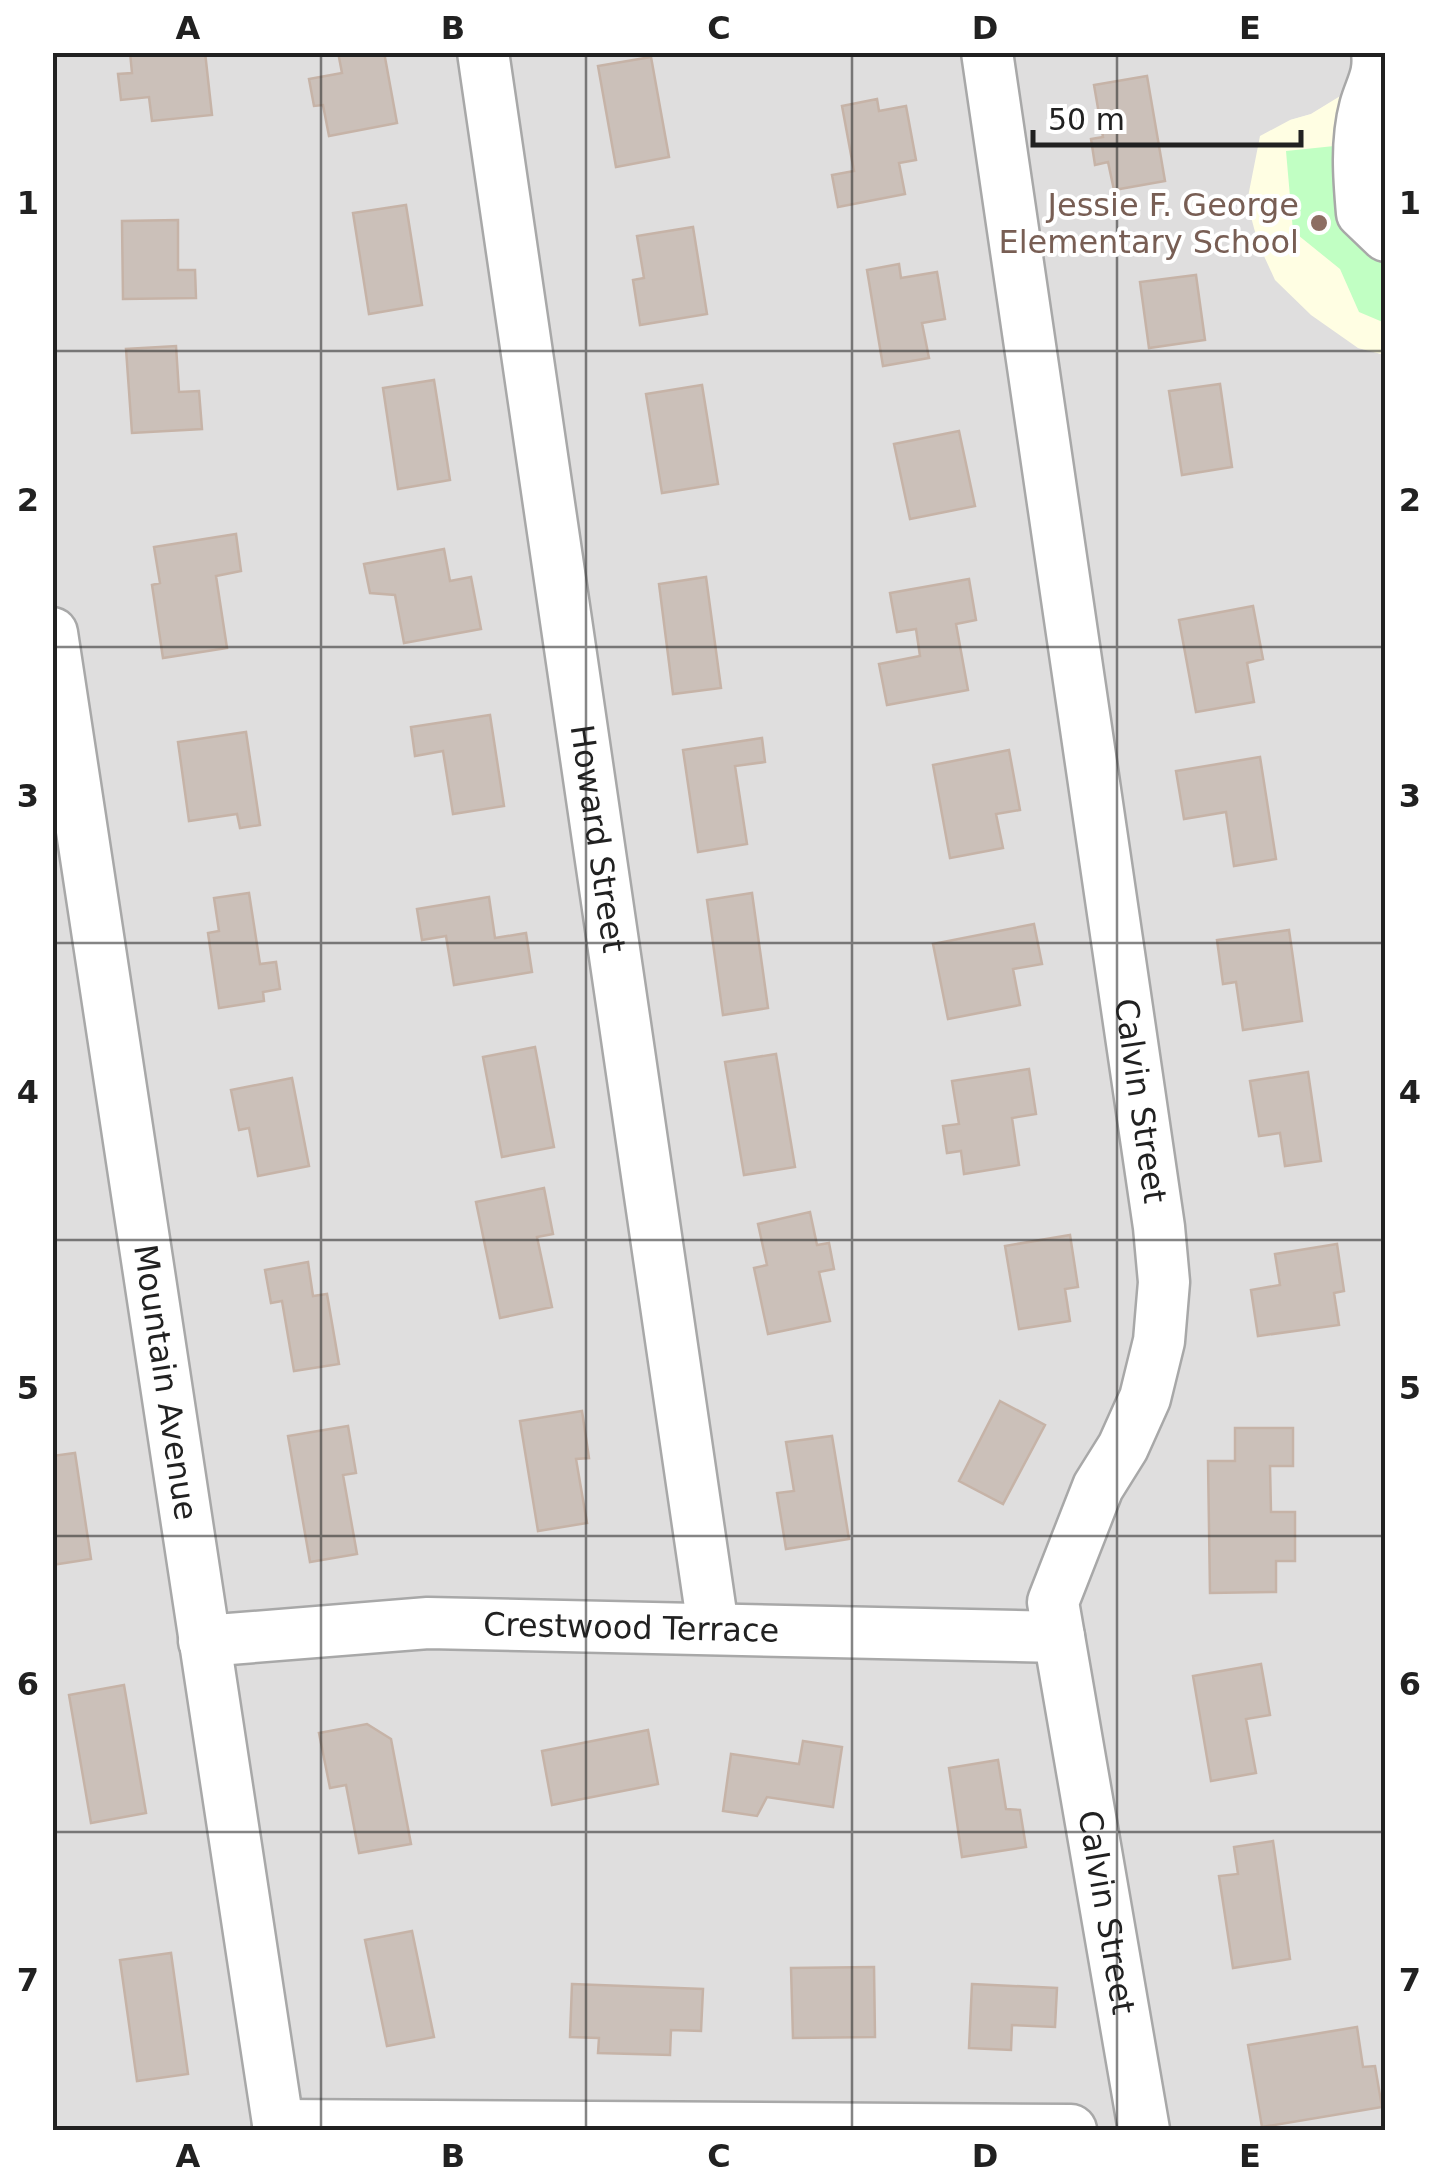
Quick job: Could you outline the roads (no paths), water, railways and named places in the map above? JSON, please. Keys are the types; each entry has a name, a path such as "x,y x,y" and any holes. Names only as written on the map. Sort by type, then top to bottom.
{"street":[{"name":"Howard Street","path":"483,52 714,1627"},
{"name":"Calvin Street","path":"987,52 1164,1282 1160,1340 1145,1398 1123,1446 1098,1486 1053,1602 1144,2130"},
{"path":"1377,52 1380,72 1365,108 1358,161 1362,214 1386,236"},
{"name":"Mountain Avenue","path":"52,633 279,2128"},
{"name":"Crestwood Terrace","path":"204,1641 428,1622 1059,1637"},
{"path":"279,2128 1071,2130"}],"place":[{"name":"Jessie F. George Elementary School","path":"1319,223"}]}
